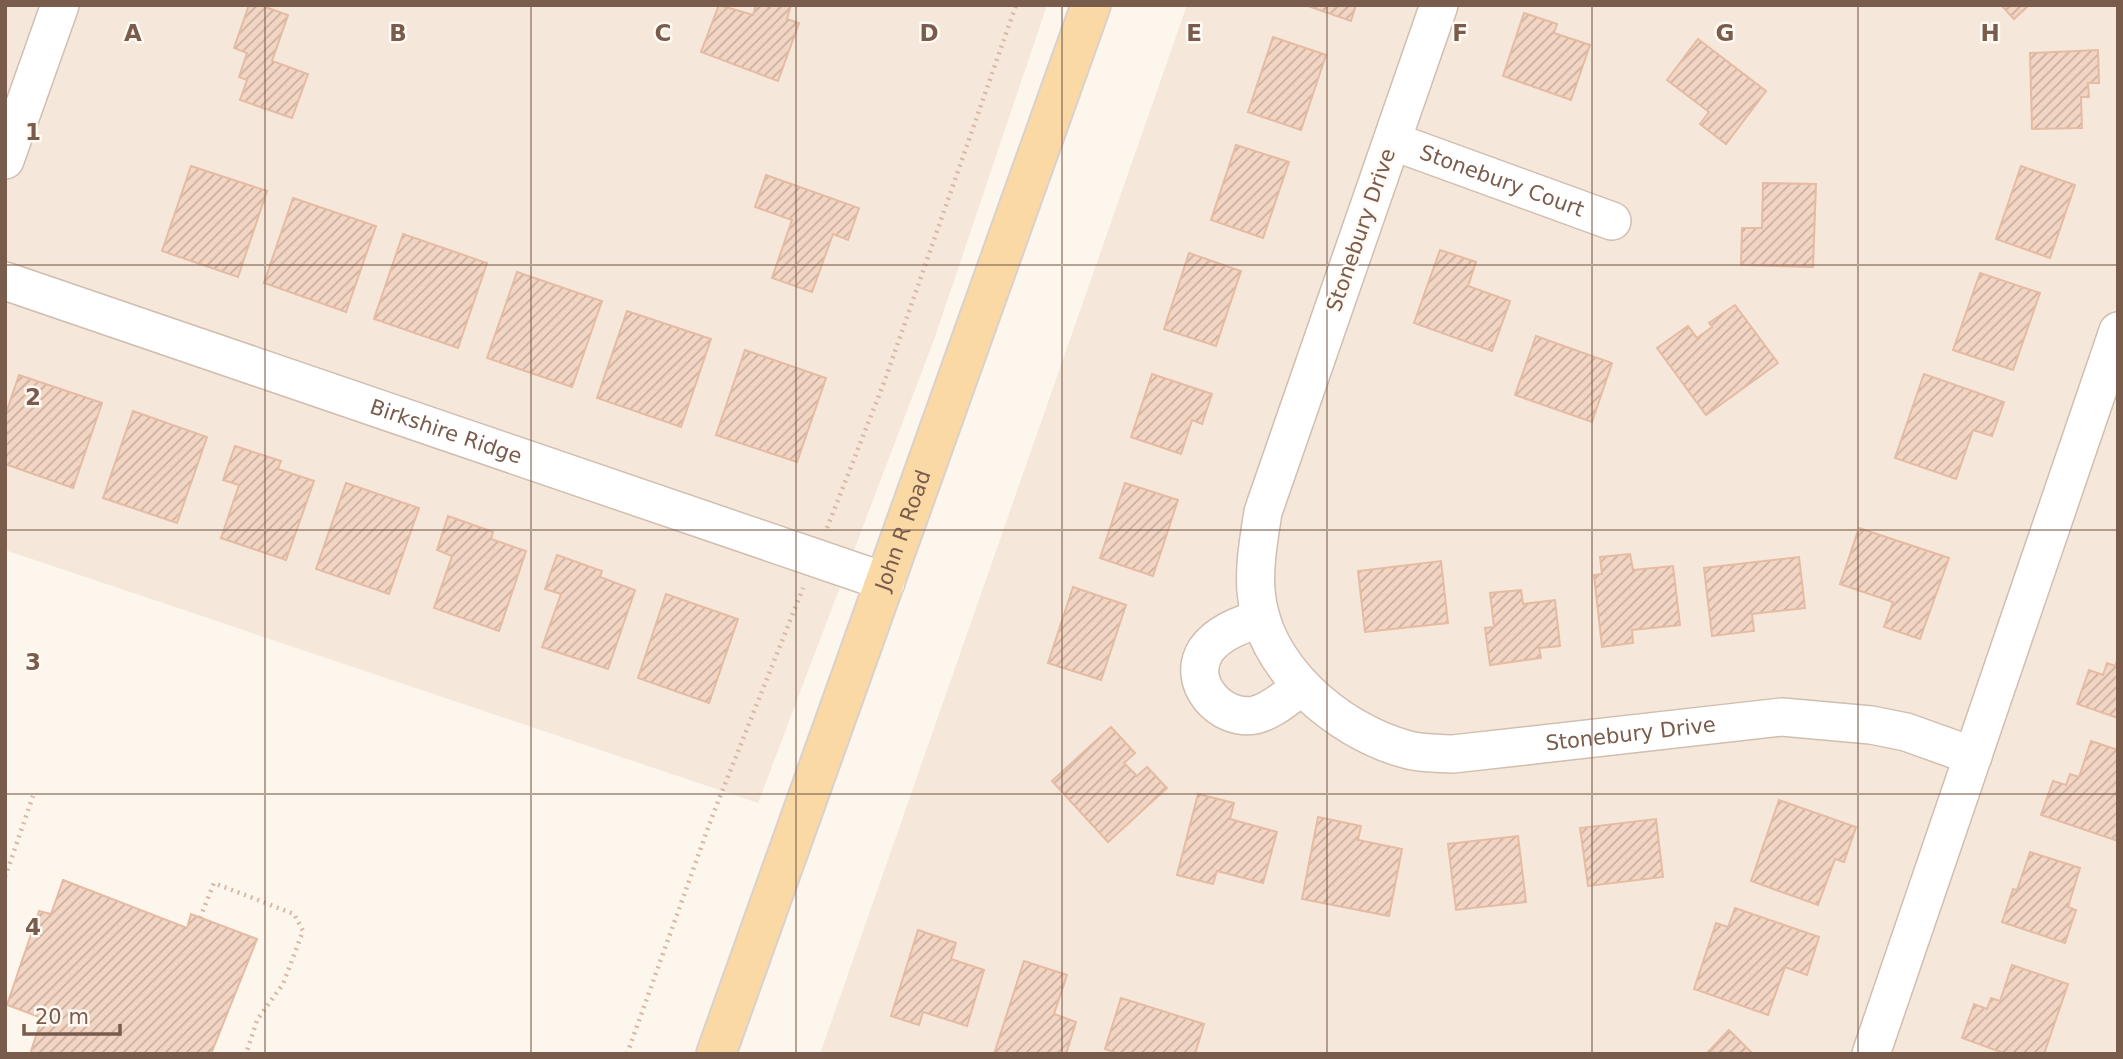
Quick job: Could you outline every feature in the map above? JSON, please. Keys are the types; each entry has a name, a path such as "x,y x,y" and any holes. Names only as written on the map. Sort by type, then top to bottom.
{"main road":[{"name":"John R Road","path":"716,1054 1091,5"}],"street":[{"path":"5,160 60,5"},
{"name":"Stonebury Drive","path":"1439,5 1264,512 1257,547 1256,592 1261,618 1301,687 1330,713 1366,735 1408,750 1453,754 1782,716 1871,725 1906,732 1973,756"},
{"name":"Stonebury Court","path":"1392,141 1612,221"},
{"name":"Birkshire Ridge","path":"5,281 886,582"},
{"path":"1871,1054 2118,331"},
{"path":"1261,618 1231,629 1205,652 1200,668 1206,695 1221,708 1239,716 1256,715 1301,687"}],"path":[{"path":"5,877 33,796"},
{"path":"200,918 214,883 294,914 303,931 283,984 257,1020 246,1054"}],"shaded area":[{"path":"5,5 1047,5 935,337 758,803 5,550"},
{"path":"1187,5 2118,5 2118,1054 820,1054"}],"building":[{"path":"249,5 260,5 288,15 272,61 308,74 292,118 240,100 247,80 239,77 247,53 234,48"},
{"path":"719,5 753,15 756,5 791,5 787,19 799,23 778,81 701,52"},
{"path":"1305,5 1356,5 1351,21"},
{"path":"2001,5 2029,5 2014,19"},
{"path":"1524,13 1557,24 1554,33 1590,45 1571,100 1503,76"},
{"path":"1273,37 1326,55 1301,130 1248,112"},
{"path":"1698,39 1766,91 1726,144 1700,124 1709,112 1667,80"},
{"path":"2098,50 2099,83 2088,83 2089,97 2081,97 2082,128 2032,129 2030,53"},
{"path":"1236,145 1289,162 1263,238 1211,220"},
{"path":"191,166 267,191 238,277 162,251"},
{"path":"2021,166 2075,185 2050,258 1996,239"},
{"path":"766,175 859,208 848,240 833,234 812,292 772,278 792,220 755,207"},
{"path":"1763,183 1816,184 1813,267 1741,265 1742,228 1762,228"},
{"path":"293,198 376,226 346,312 264,283"},
{"path":"403,234 487,263 458,348 374,319"},
{"path":"1440,250 1476,262 1468,286 1510,301 1492,351 1414,323"},
{"path":"1189,253 1241,271 1216,346 1164,329"},
{"path":"517,272 602,301 572,387 487,358"},
{"path":"1980,273 2040,293 2013,370 1953,350"},
{"path":"1735,305 1778,363 1706,415 1657,348 1688,326 1697,338 1712,327 1709,323"},
{"path":"627,311 711,339 681,427 597,398"},
{"path":"1536,336 1612,363 1592,422 1515,395"},
{"path":"745,350 826,378 797,462 716,435"},
{"path":"1152,374 1212,394 1202,424 1192,420 1181,454 1131,437"},
{"path":"1924,374 2004,402 1992,436 1973,430 1956,479 1895,458"},
{"path":"19,375 102,403 73,488 5,464 5,416"},
{"path":"133,411 207,437 177,523 103,498"},
{"path":"235,446 281,461 278,469 314,481 286,560 221,538 239,485 223,480"},
{"path":"346,483 419,508 389,594 316,569"},
{"path":"1125,483 1178,500 1153,576 1100,558"},
{"path":"448,516 493,532 491,539 526,551 499,631 434,608 452,556 437,550"},
{"path":"1859,528 1949,558 1920,639 1884,627 1893,602 1840,584"},
{"path":"1630,554 1633,570 1673,566 1680,625 1632,630 1633,643 1602,647 1594,575 1602,574 1600,557"},
{"path":"557,555 602,571 600,577 635,590 608,669 542,647 561,594 545,589"},
{"path":"1799,557 1805,608 1752,614 1754,631 1712,636 1704,568"},
{"path":"1441,561 1448,623 1365,632 1358,571"},
{"path":"1073,587 1126,605 1101,680 1048,663"},
{"path":"1521,590 1523,604 1555,600 1560,646 1539,648 1541,658 1490,665 1485,628 1494,627 1490,593"},
{"path":"666,594 738,619 709,703 638,678"},
{"path":"2118,659 2118,718 2077,704 2089,670 2103,675 2107,663 2115,666"},
{"path":"1111,727 1135,753 1124,763 1137,776 1147,767 1167,788 1108,842 1052,781"},
{"path":"2091,741 2118,750 2118,841 2041,815 2053,781 2066,785 2070,774 2079,777"},
{"path":"1198,794 1234,803 1230,819 1277,832 1263,883 1217,871 1213,884 1177,875"},
{"path":"1779,800 1856,827 1844,862 1835,859 1818,905 1751,881"},
{"path":"1318,817 1361,826 1358,840 1402,849 1389,916 1302,899"},
{"path":"1656,819 1663,877 1588,886 1580,828"},
{"path":"1518,836 1526,902 1456,910 1448,844"},
{"path":"2030,852 2080,868 2068,907 2076,910 2065,943 2002,922"},
{"path":"63,880 187,928 191,914 257,939 211,1054 30,1054 42,1018 7,1005 39,911 51,914"},
{"path":"1735,908 1819,937 1807,975 1785,967 1768,1015 1694,989 1716,923 1728,927"},
{"path":"918,930 956,943 951,959 984,970 967,1026 923,1012 919,1025 891,1016"},
{"path":"1024,961 1067,975 1054,1014 1076,1022 1066,1054 994,1054"},
{"path":"2012,965 2068,984 2044,1054 2006,1054 1962,1038 1974,1004 1987,1009 1991,998 2000,1001"},
{"path":"1121,998 1204,1024 1195,1054 1119,1054 1105,1049"},
{"path":"1729,1030 1753,1054 1706,1054"}]}
